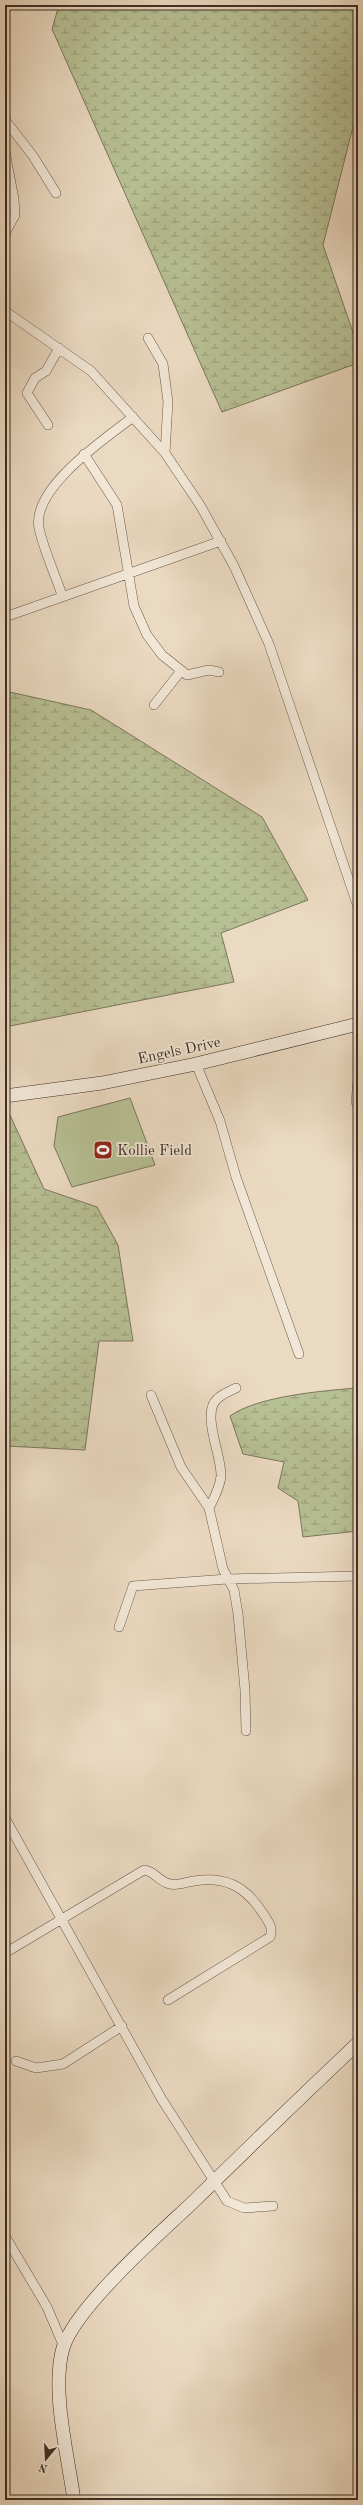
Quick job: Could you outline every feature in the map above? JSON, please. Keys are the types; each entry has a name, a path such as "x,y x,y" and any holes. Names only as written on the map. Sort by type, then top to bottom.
{"main road":[{"name":"Engels Drive","path":"5,1096 102,1082 196,1064 358,1024"},
{"path":"74,2500 58,2390 64,2347 73,2326 110,2284 358,2043"}],"street":[{"path":"5,120 33,156 56,193"},
{"path":"5,152 14,199 15,215 5,232"},
{"path":"5,311 91,371 165,453 221,541 269,644 358,907"},
{"path":"148,338 163,364 168,402 165,453"},
{"path":"48,425 27,392 35,378 46,371 59,348"},
{"path":"62,595 38,527 40,511 55,485 84,454 133,417"},
{"path":"84,454 117,505 134,606 147,635 162,655 171,660 186,675 209,670 218,672"},
{"path":"5,617 62,595 128,574 221,541"},
{"path":"154,706 181,671"},
{"path":"196,1064 220,1121 236,1178 299,1354"},
{"path":"358,1080 356,1102 358,1106"},
{"path":"209,1508 217,1492 221,1476 212,1428 212,1406 217,1398 236,1388"},
{"path":"151,1395 181,1467 209,1508 221,1564 227,1579 234,1590 246,1690 246,1731"},
{"path":"119,1627 133,1586 227,1579 358,1576"},
{"path":"5,1820 182,2133 227,2201 244,2208 273,2206"},
{"path":"5,1953 61,1918 144,1870 150,1870 164,1883 173,1885 211,1878 240,1887 255,1902 271,1926 270,1937 168,2000"},
{"path":"16,2061 36,2068 63,2064 122,2026"},
{"path":"5,2236 47,2307 64,2347"}],"green space":[{"path":"59,5 358,5 358,107 323,245 358,347 358,363 222,412 52,29"},
{"path":"5,691 91,710 262,817 308,900 221,933 234,982 5,1027"},
{"path":"130,1098 155,1165 72,1187 54,1146 58,1117"},
{"path":"5,1113 9,1113 44,1189 97,1207 118,1245 133,1341 99,1341 85,1450 5,1446"},
{"path":"356,1388 358,1531 303,1537 298,1501 278,1488 284,1462 243,1454 230,1416 242,1409 273,1399 309,1393"}],"place":[{"name":"Kollie Field","path":"103,1150"}]}
